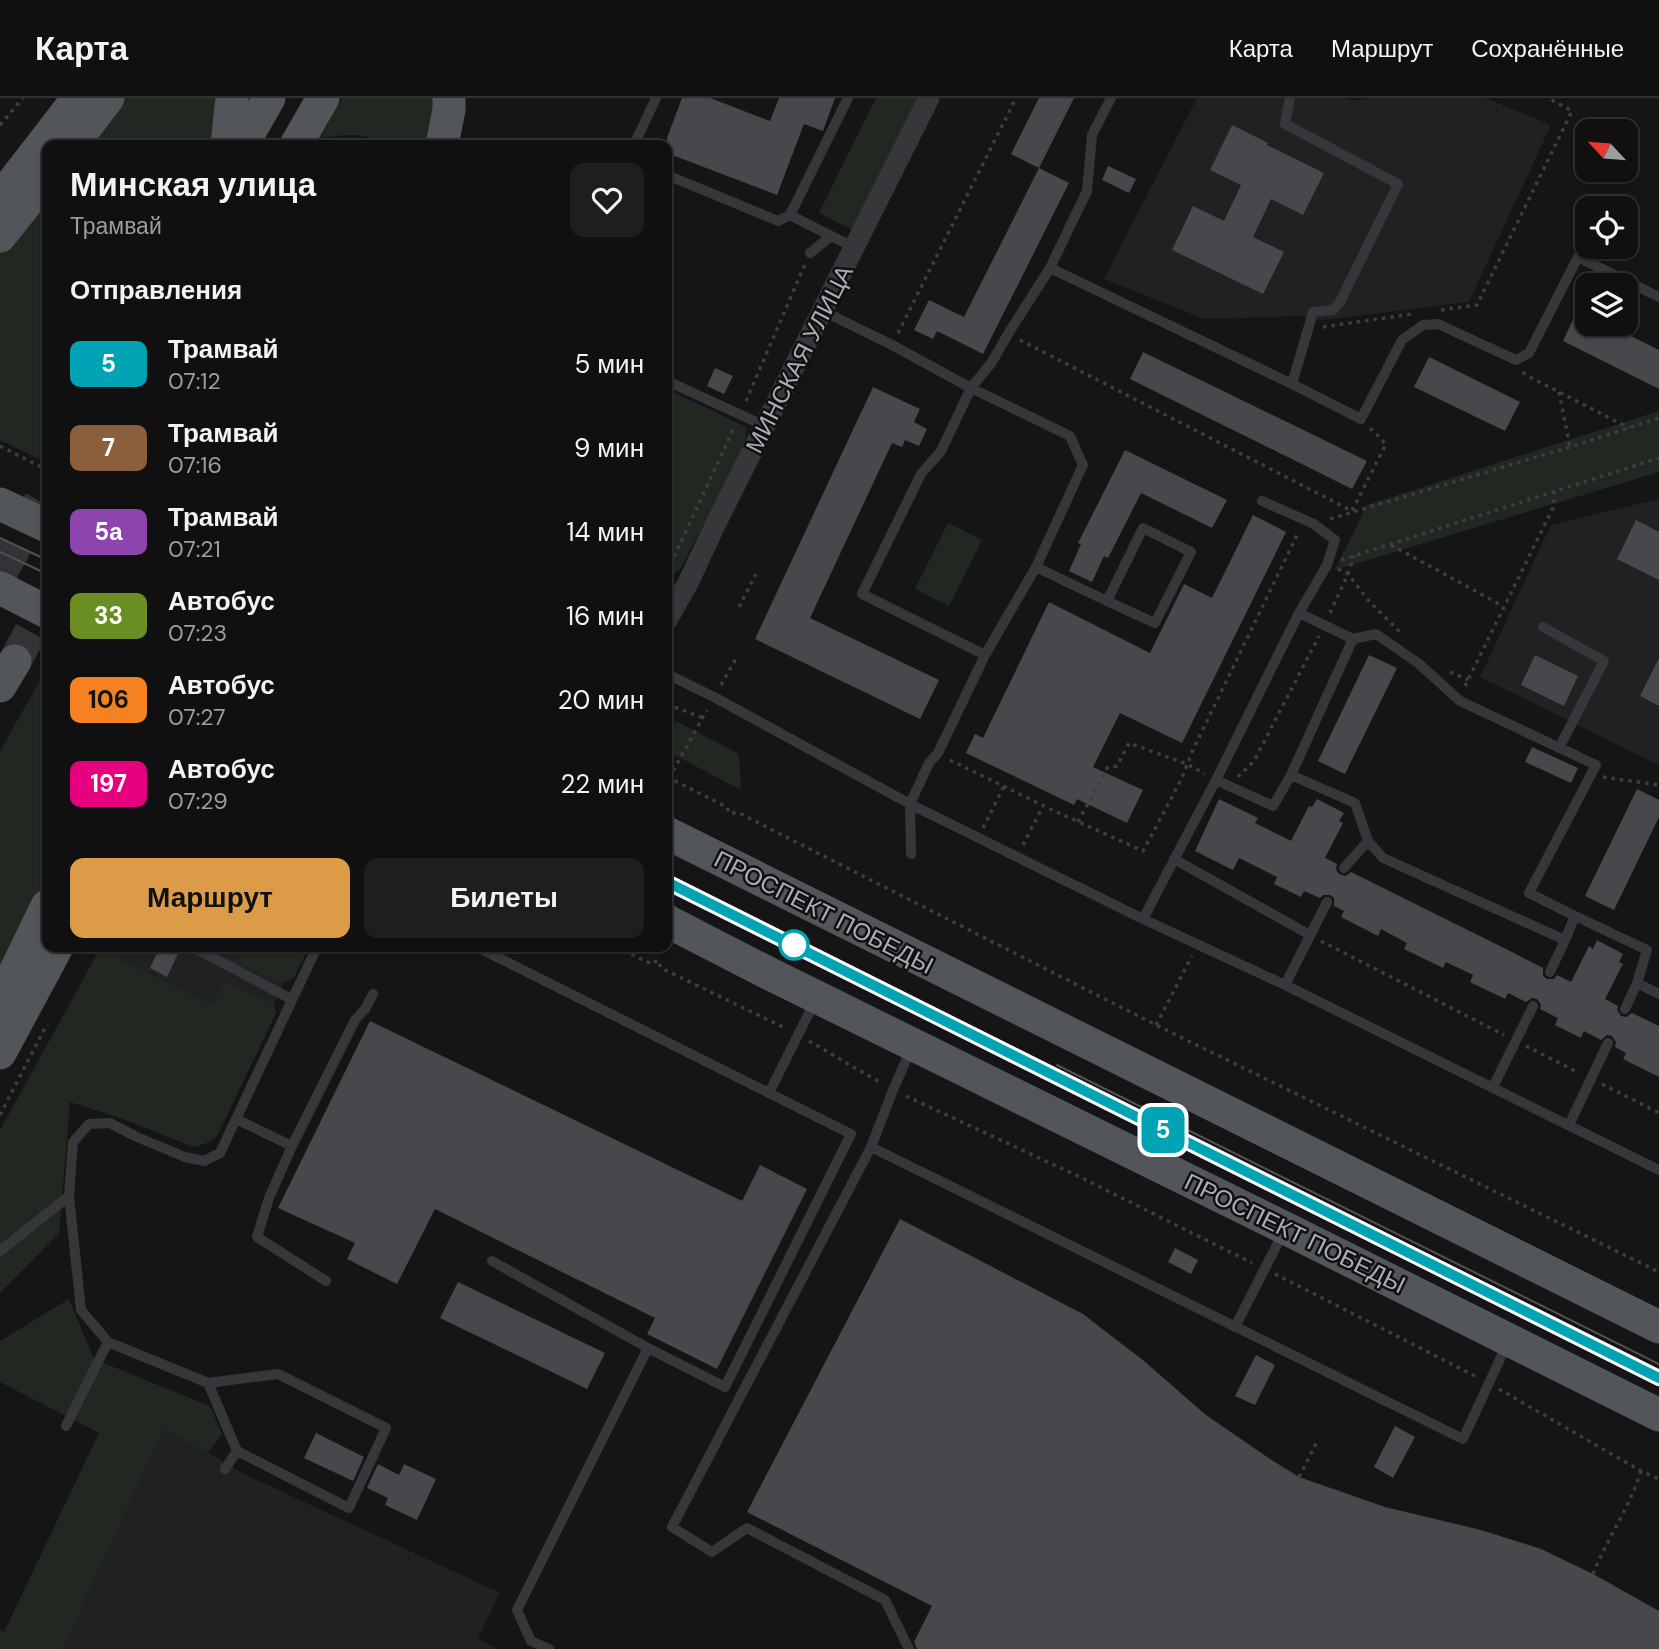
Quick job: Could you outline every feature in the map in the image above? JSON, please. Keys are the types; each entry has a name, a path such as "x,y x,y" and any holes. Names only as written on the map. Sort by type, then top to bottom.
{"main road":[{"path":"45,140 78,98"},
{"path":"76,140 108,98"},
{"path":"228,140 232,98"},
{"path":"245,140 269,98"},
{"path":"299,140 323,98"},
{"path":"443,140 449,98"},
{"path":"0,198 42,144"},
{"path":"0,236 42,183"},
{"path":"0,504 42,524"},
{"path":"0,587 42,609"},
{"name":"ПРОСПЕКТ ПОБЕДЫ","path":"672,835 1659,1327"},
{"path":"0,1003 42,916"},
{"name":"ПРОСПЕКТ ПОБЕДЫ","path":"672,924 1659,1415"},
{"path":"0,1053 68,953"}],"street":[{"name":"МИНСКАЯ УЛИЦА","path":"672,606 688,583 929,98"}],"lane":[{"path":"636,140 656,98"},
{"path":"672,177 778,221 790,215 848,98"},
{"path":"985,655 862,594 921,474 941,451 971,388 992,362 1050,268 1087,191 1092,135 1111,98"},
{"path":"1290,98 1285,124 1398,184 1340,302 1333,310 1313,312 1292,384"},
{"path":"790,215 855,248"},
{"path":"810,253 831,236"},
{"path":"1050,268 1361,419 1402,341 1423,325 1438,324 1516,360 1530,353 1578,257 1659,297"},
{"path":"822,311 1070,436 1083,465 1036,567 985,655 938,754 929,763 910,804 911,854"},
{"path":"672,383 765,426"},
{"path":"1143,919 1299,613 1327,565 1335,540 1309,522 1262,501"},
{"path":"1036,567 1107,601 1155,623 1191,552 1143,528 1107,601"},
{"path":"1299,613 1353,639 1376,634 1418,663 1460,701 1596,765 1529,893 1647,950 1637,983 1625,1009"},
{"path":"1543,627 1604,661 1559,748"},
{"path":"1216,780 1273,806 1291,775 1353,639"},
{"path":"672,676 910,804 1659,1170"},
{"path":"1291,775 1355,803 1368,841 1383,858 1565,940"},
{"path":"1344,868 1368,841"},
{"path":"1174,859 1310,935"},
{"path":"1285,985 1327,902"},
{"path":"1550,972 1575,916"},
{"path":"202,952 291,999"},
{"path":"208,1383 237,1451 349,1508 386,1428 278,1374 208,1383 108,1342 81,1310 69,1196 73,1142 89,1124 110,1123 185,1157 204,1161 220,1153 314,952"},
{"path":"487,952 851,1134 724,1387 492,1261"},
{"path":"1637,983 1659,994"},
{"path":"326,1281 257,1237 269,1198 292,1146 355,1020 373,994"},
{"path":"769,1093 817,997"},
{"path":"1493,1087 1533,1006"},
{"path":"909,1649 885,1600 747,1528 712,1552 672,1527 871,1147 913,1044"},
{"path":"1569,1125 1608,1044"},
{"path":"236,1119 292,1146"},
{"path":"871,1147 1463,1440 1509,1340"},
{"path":"0,1251 69,1196"},
{"path":"1235,1327 1285,1228"},
{"path":"66,1426 108,1342"},
{"path":"549,1649 531,1641 517,1610 648,1348"},
{"path":"225,1469 237,1451"}],"path":[{"path":"0,125 23,98"},
{"path":"892,345 1016,98"},
{"path":"1438,310 1478,305 1572,111 1548,98"},
{"path":"1307,330 1412,314"},
{"path":"1008,334 1352,511"},
{"path":"1516,360 1525,375 1629,428"},
{"path":"1559,392 1570,447"},
{"path":"938,754 1143,851 1309,522 1570,447 1659,418"},
{"path":"1352,511 1386,444 1361,419"},
{"path":"0,446 42,467"},
{"path":"1408,639 1368,600 1348,574 1330,564 1659,458"},
{"path":"1457,698 1553,508 1555,492"},
{"path":"1391,545 1503,606"},
{"path":"1228,785 1254,761 1324,626 1354,556"},
{"path":"739,607 756,574"},
{"path":"672,771 737,657"},
{"path":"1444,668 1468,680"},
{"path":"672,706 703,718"},
{"path":"1078,822 1107,768 1117,766 1129,743 1187,764 1216,780"},
{"path":"1591,775 1659,785"},
{"path":"672,780 727,807 729,813 739,813 1156,1026 1659,1272"},
{"path":"979,836 1004,786"},
{"path":"1023,846 1044,806"},
{"path":"1310,935 1659,1113"},
{"path":"1156,1026 1198,946"},
{"path":"627,952 652,964 658,960 661,968 798,1035 893,1090 1082,1178 1489,1383 1659,1479"},
{"path":"0,1115 49,1019"},
{"path":"1299,1477 1318,1440"},
{"path":"1594,1574 1641,1471"}],"shaded area":[{"path":"113,98 221,98 219,140 81,140"},
{"path":"342,98 437,98 431,140 375,140 352,135 320,138"},
{"path":"876,98 918,98 853,230 819,213"},
{"path":"1197,98 1346,98 1354,101 1367,98 1485,98 1551,125 1469,302 1315,321 1300,316 1204,319 1104,279"},
{"path":"42,190 42,453 39,459 0,440 0,245"},
{"path":"672,391 746,427 745,442 681,568 672,576"},
{"path":"1659,411 1659,472 1335,570 1367,505"},
{"path":"1659,499 1659,765 1480,677 1551,525"},
{"path":"948,523 982,540 949,606 915,589"},
{"path":"42,677 42,901 0,987 0,751"},
{"path":"676,721 739,754 741,790 672,754 672,728"},
{"path":"98,952 120,952 119,958 212,1004 225,981 274,1003 276,1013 217,1136 205,1144 194,1147 70,1102 59,1233 0,1293 0,1130"},
{"path":"120,952 306,952 294,977 284,983 274,1003 225,981 212,1004 118,957"},
{"path":"240,952 306,952 294,977 284,983 235,962"},
{"path":"69,1299 94,1359 210,1406 222,1434 208,1453 163,1430 63,1649 0,1649 0,1630 4,1632 99,1433 0,1382 0,1341"},
{"path":"163,1430 242,1473 500,1593 478,1638 497,1649 63,1649"}],"building":[{"path":"682,98 710,98 770,121 779,98 835,98 823,131 804,124 777,195 672,155 672,140 667,138"},
{"path":"1039,98 1074,98 1039,168 1011,154"},
{"path":"1232,125 1324,173 1303,215 1271,199 1253,237 1284,252 1263,294 1172,250 1193,206 1224,221 1241,185 1210,170"},
{"path":"1108,166 1136,179 1129,193 1102,180"},
{"path":"1039,168 1069,183 983,354 937,331 933,339 914,330 929,300 964,317"},
{"path":"1575,316 1575,336 1631,336 1659,350 1659,389 1563,341"},
{"path":"1143,352 1367,461 1352,489 1130,379"},
{"path":"1429,357 1520,402 1505,431 1414,387"},
{"path":"715,368 733,376 724,394 707,386"},
{"path":"873,387 920,409 914,422 927,429 919,446 905,440 902,447 892,443 810,618 939,680 920,719 755,639"},
{"path":"1125,450 1227,500 1212,528 1141,493 1108,558 1104,556 1092,582 1069,571 1081,544 1078,543"},
{"path":"1253,515 1286,532 1182,743 1120,713 1093,767 1143,790 1127,823 1077,799 1074,805 966,753 975,734 983,738 1049,602 1150,653 1184,584 1212,598"},
{"path":"1636,520 1659,532 1659,580 1617,559"},
{"path":"1369,655 1397,668 1345,774 1318,761"},
{"path":"1535,655 1578,676 1564,706 1521,685"},
{"path":"1659,658 1659,706 1640,696"},
{"path":"1532,747 1578,768 1571,783 1525,762"},
{"path":"1637,789 1659,800 1659,817 1614,910 1585,896"},
{"path":"1219,799 1258,818 1255,823 1291,841 1309,806 1312,807 1317,799 1344,813 1339,821 1343,823 1325,858 1337,864 1336,870 1339,874 1346,876 1351,872 1510,951 1543,968 1543,976 1547,979 1554,979 1557,975 1571,982 1589,946 1593,949 1597,940 1623,954 1619,962 1623,964 1605,999 1618,1006 1617,1010 1621,1016 1626,1017 1632,1013 1659,1026 1659,1077 1623,1059 1626,1053 1615,1047 1616,1042 1612,1036 1607,1035 1601,1040 1584,1031 1581,1038 1555,1025 1558,1018 1540,1009 1541,1005 1537,999 1532,998 1526,1002 1508,993 1505,999 1470,982 1473,975 1446,962 1443,968 1404,949 1407,943 1381,929 1378,936 1341,917 1344,911 1334,906 1334,898 1330,895 1320,898 1304,891 1301,897 1274,884 1277,877 1239,858 1233,870 1195,851"},
{"path":"158,952 179,952 167,977 150,968"},
{"path":"370,1021 742,1201 760,1165 807,1189 717,1369 647,1334 655,1318 435,1209 397,1284 347,1259 355,1243 278,1208"},
{"path":"900,1219 1083,1314 1144,1361 1206,1415 1299,1477 1385,1507 1481,1530 1541,1549 1659,1611 1659,1649 917,1649 914,1642 932,1606 747,1512"},
{"path":"1175,1248 1198,1260 1191,1274 1168,1262"},
{"path":"458,1282 605,1353 587,1389 440,1318"},
{"path":"1256,1355 1275,1365 1255,1405 1235,1396"},
{"path":"1395,1426 1415,1437 1393,1478 1374,1467"},
{"path":"316,1433 364,1457 353,1481 304,1458"},
{"path":"378,1464 399,1475 404,1464 436,1479 417,1520 385,1505 388,1498 367,1488"}],"tunnel":[{"path":"0,574 42,498"},
{"path":"15,661 42,610"}],"tram line":[{"path":"0,538 42,558"},
{"path":"0,552 42,572"},
{"path":"672,884 1659,1378"},
{"name":"5","path":"672,884 1659,1378"},
{"path":"1057,1065 1659,1364"}]}
